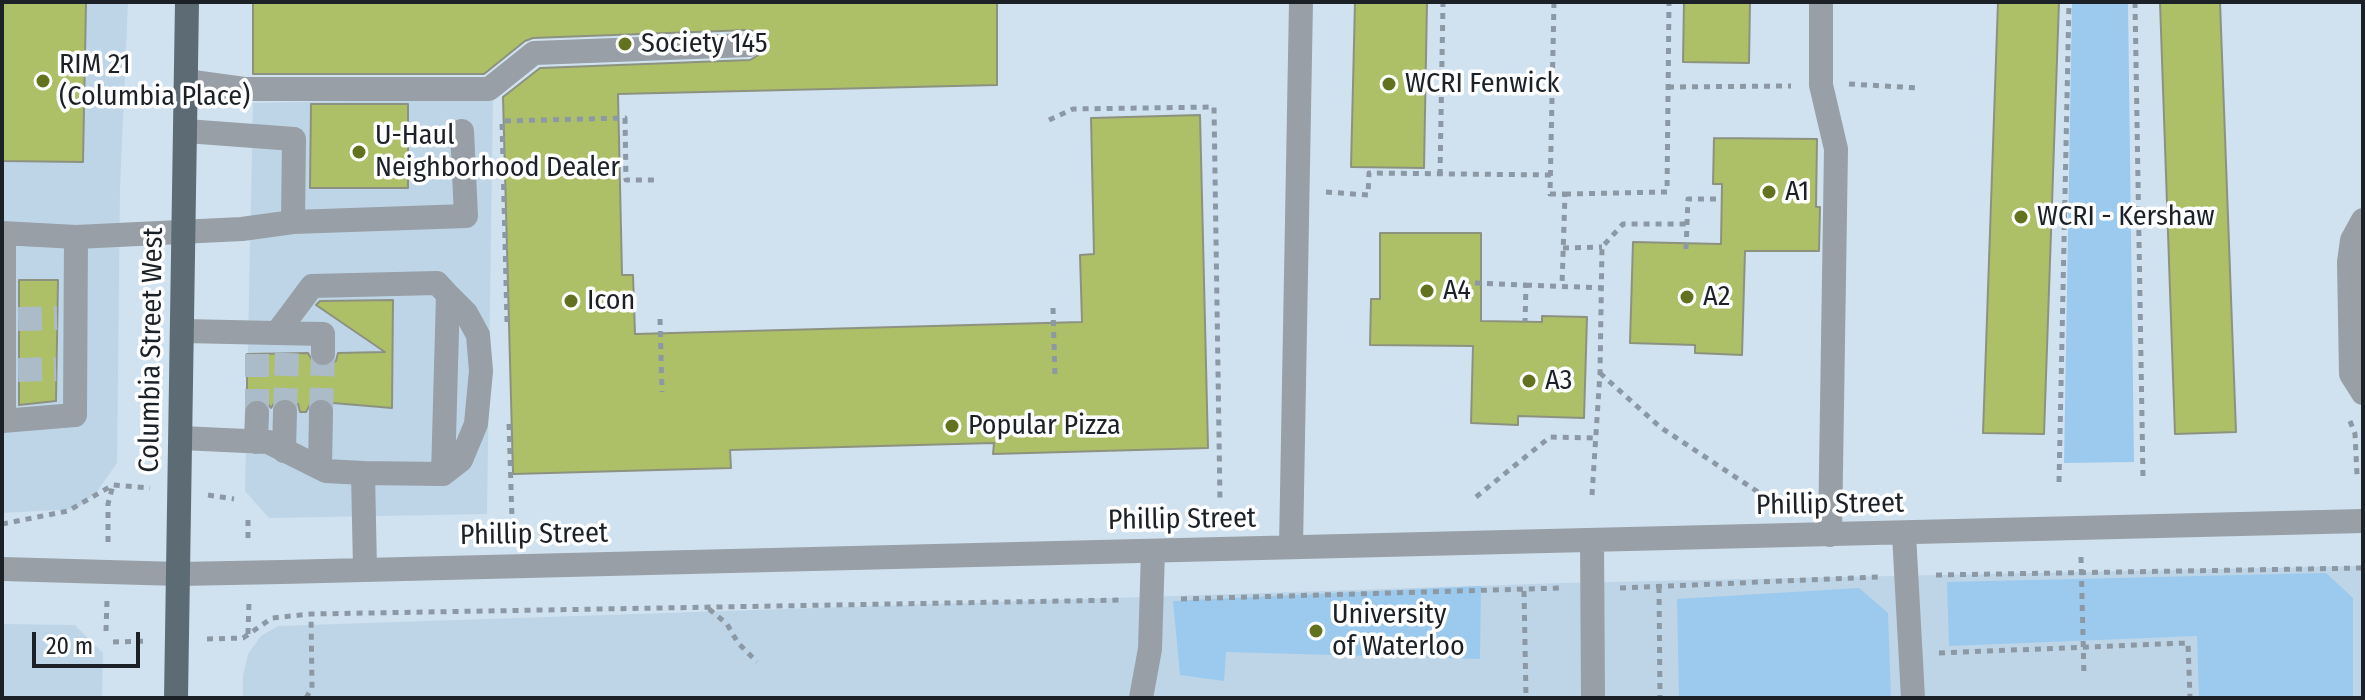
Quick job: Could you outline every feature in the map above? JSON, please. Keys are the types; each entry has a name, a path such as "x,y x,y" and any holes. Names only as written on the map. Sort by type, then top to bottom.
{"main road":[{"name":"Columbia Street West","path":"176,698 187,2"}],"street":[{"path":"1291,547 1301,2"},
{"path":"1821,2 1821,85 1836,149 1830,535"},
{"path":"186,81 244,89 489,89 534,53 749,45"},
{"path":"186,131 294,139 293,222"},
{"path":"76,237 66,318 66,368 75,415 3,421 10,370 11,319 3,233 76,237 242,229 293,222 466,216 462,131"},
{"path":"2363,220 2352,240 2349,262 2351,374 2363,393"},
{"path":"181,438 268,442 326,471 443,474 461,460 476,424 481,371 478,335 466,313 437,283 312,286 274,341"},
{"path":"443,474 448,295"},
{"path":"183,331 274,341 323,334 323,353"},
{"path":"284,451 285,412"},
{"path":"320,468 321,412"},
{"path":"256,442 257,413"},
{"path":"363,473 365,569"},
{"name":"Phillip Street","path":"2,569 179,574 2363,521"},
{"path":"1904,534 1913,698"},
{"path":"1592,540 1593,698"},
{"path":"1141,698 1150,649 1153,551"}],"path":[{"path":"1440,175 1443,2"},
{"path":"1554,2 1550,194 1667,192 1669,2"},
{"path":"2059,482 2069,2"},
{"path":"2135,2 2143,479"},
{"path":"1668,87 1733,88"},
{"path":"1049,120 1073,109 1214,107 1220,502"},
{"path":"507,328 502,121 625,118 626,180 657,180"},
{"path":"1297,190 1368,195 1369,173 1551,175"},
{"path":"1562,286 1565,194"},
{"path":"1686,249 1688,199 1722,199"},
{"path":"1592,495 1600,373 1602,247 1623,224 1688,224"},
{"path":"1563,248 1602,247"},
{"path":"1475,283 1603,288"},
{"path":"1525,322 1526,285"},
{"path":"1053,308 1055,378"},
{"path":"660,319 662,392"},
{"path":"1600,373 1660,427 1758,492"},
{"path":"509,424 512,519"},
{"path":"1476,497 1550,437 1596,438"},
{"path":"2,524 68,511 113,485 121,484"},
{"path":"108,504 113,485"},
{"path":"2080,529 2084,676"},
{"path":"1660,698 1656,587 1906,575 2363,568"},
{"path":"247,634 272,618 311,614 1152,600 1553,589"},
{"path":"1524,591 1526,698"},
{"path":"709,608 727,624 738,643 757,662"},
{"path":"306,698 312,688 311,614"},
{"path":"1952,652 2188,643 2190,698"}],"shaded area":[{"path":"2,2 128,2 120,189 117,463 96,493 76,509 2,513"},
{"path":"2072,2 2128,2 2134,462 2064,463"},
{"path":"493,98 487,514 269,518 245,491 253,103"},
{"name":"University of Waterloo","path":"2363,566 2363,698 243,698 243,675 248,654 261,636 278,626 1562,583"},
{"path":"2326,573 2353,598 2353,698 2199,698 2197,636 1949,646 1947,582"},
{"path":"1481,586 1480,659 1226,652 1224,681 1180,675 1173,601"},
{"path":"1859,588 1888,613 1891,698 1679,698 1677,599"},
{"path":"2,624 75,625 103,653 102,698 2,698"}],"building":[{"name":"RIM 21 (Columbia Place)","path":"2,2 86,2 83,162 2,161"},
{"name":"Icon","path":"253,2 997,2 997,85 618,94 622,275 633,275 635,334 1082,322 1080,255 1094,254 1091,118 1200,115 1208,448 993,454 994,443 730,450 731,468 513,474 503,97 540,68 750,60 762,53 762,38 757,32 748,30 533,38 484,74 253,74"},
{"name":"WCRI Fenwick","path":"1355,2 1427,2 1424,168 1351,167"},
{"path":"1684,2 1750,2 1749,63 1683,62"},
{"name":"WCRI - Kershaw","path":"1998,2 2059,2 2044,434 1983,433"},
{"path":"2160,2 2220,2 2236,432 2175,434"},
{"name":"U-Haul Neighborhood Dealer","path":"311,104 408,104 408,188 310,188"},
{"path":"1714,138 1817,139 1819,251 1745,251 1742,355 1695,353 1695,345 1630,343 1633,242 1721,244 1722,184 1713,184"},
{"path":"1380,233 1481,233 1481,321 1542,322 1542,316 1587,317 1584,418 1518,416 1518,425 1471,423 1473,346 1370,345 1371,299 1380,299"},
{"path":"19,280 58,280 56,401 19,405"},
{"path":"393,300 392,408 333,403 322,397 313,399 306,412 300,412 298,404 286,397 277,399 271,408 266,401 258,398 247,402 247,354 308,353 315,366 324,368 336,361 338,353 385,352 316,305 320,301"}],"tunnel":[{"path":"18,319 57,318"},
{"path":"285,412 287,353"},
{"path":"321,412 323,353"},
{"path":"257,354 257,413"},
{"path":"18,370 56,369"}],"place":[{"name":"Society 145","path":"625,44"},
{"name":"RIM 21 (Columbia Place)","path":"43,81"},
{"name":"WCRI Fenwick","path":"1389,84"},
{"name":"U-Haul Neighborhood Dealer","path":"359,152"},
{"name":"A1","path":"1769,192"},
{"name":"WCRI - Kershaw","path":"2021,217"},
{"name":"A4","path":"1427,291"},
{"name":"A2","path":"1687,297"},
{"name":"Icon","path":"571,301"},
{"name":"A3","path":"1529,381"},
{"name":"Popular Pizza","path":"952,426"},
{"name":"University of Waterloo","path":"1316,631"}]}
